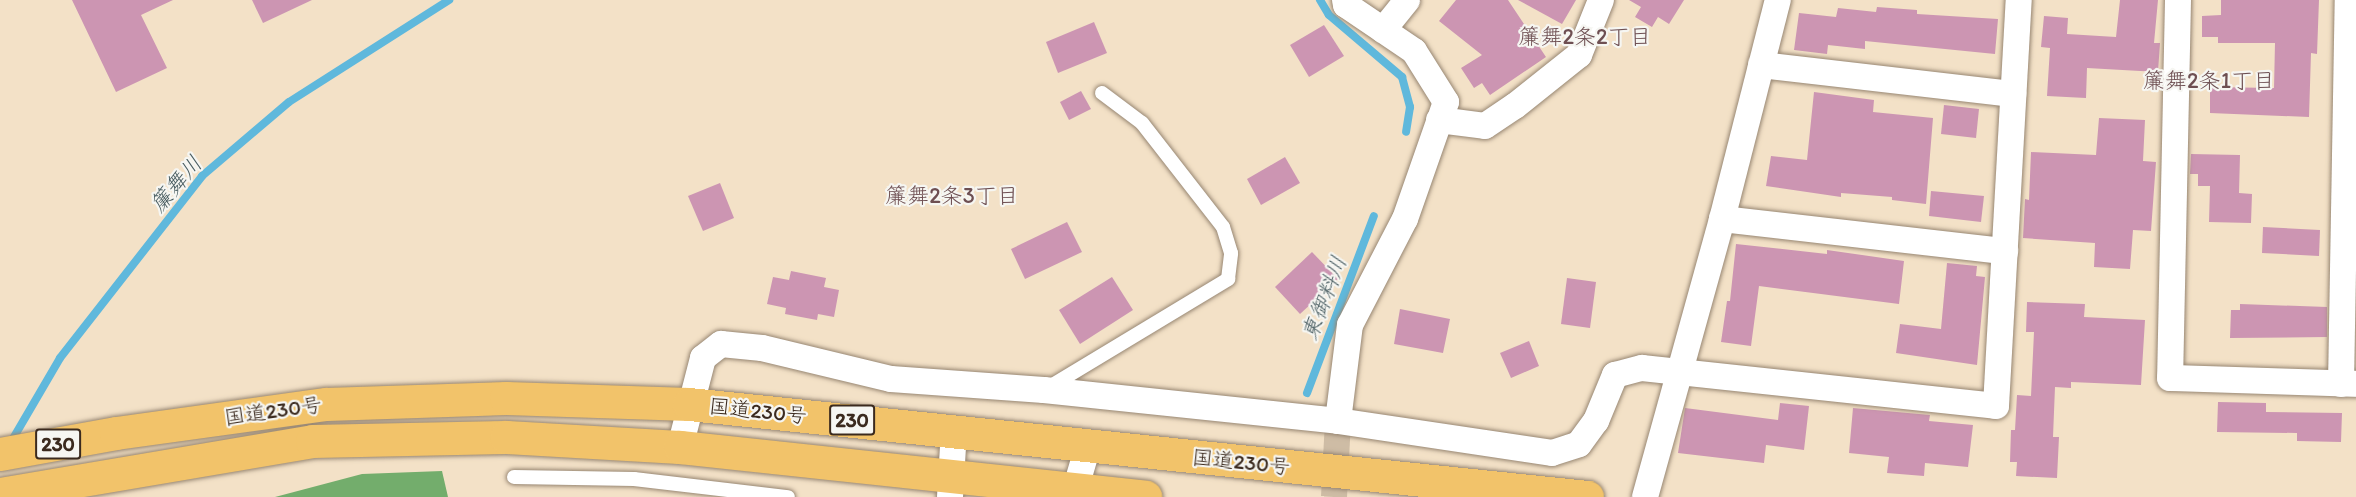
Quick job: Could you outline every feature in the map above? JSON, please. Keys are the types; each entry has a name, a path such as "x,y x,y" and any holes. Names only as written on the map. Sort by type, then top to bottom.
{"highway":[{"name":"国道230号","path":"0,454 116,433 326,404 506,398 689,404 1587,497"},
{"name":"国道230号","path":"0,494 312,441 506,437 680,447 950,486 1145,497"}],"street":[{"path":"1338,421 1350,325 1405,219 1446,102 1414,51 1346,5 1345,0"},
{"path":"1383,30 1407,0"},
{"path":"1439,120 1485,126 1515,106 1579,55 1601,0"},
{"path":"1645,497 1722,219 1778,0"},
{"path":"680,447 689,404 703,358 722,344 762,348 891,379 1044,390 1338,421 1552,453 1579,444 1596,421 1616,375 1642,368 1996,406 2019,0"},
{"path":"2178,0 2170,378 2348,384 2348,0"},
{"path":"1761,65 2013,94"},
{"path":"1722,219 2005,251"},
{"path":"950,486 954,430"},
{"path":"1073,493 1088,446"}],"lane":[{"path":"1044,390 1228,279 1231,253 1223,227 1142,123 1102,93"},
{"path":"514,477 634,479 788,497"}],"green space":[{"path":"442,471 448,497 275,497 362,474"}],"building":[{"path":"72,0 173,0 141,15 167,68 116,92"},
{"path":"252,0 312,0 263,23"},
{"path":"1456,0 1508,0 1546,57 1490,95 1482,83 1474,88 1461,68 1482,55 1439,21"},
{"path":"1518,0 1576,0 1562,24"},
{"path":"1629,0 1684,0 1669,24 1658,17 1652,27 1635,17 1641,7"},
{"path":"2120,0 2158,0 2154,43 2160,43 2158,72 2087,68 2086,98 2047,96 2050,48 2041,47 2044,16 2068,18 2067,34 2116,37"},
{"path":"2221,0 2319,0 2317,54 2311,53 2309,117 2210,113 2210,87 2274,88 2275,43 2218,43 2218,37 2202,37 2202,16 2221,15"},
{"path":"1877,7 1917,10 1917,14 1998,19 1995,54 1865,41 1865,49 1828,45 1827,54 1794,50 1799,13 1836,17 1838,8 1876,12"},
{"path":"1094,22 1107,53 1058,73 1046,42"},
{"path":"1324,25 1344,56 1309,77 1290,45"},
{"path":"1081,91 1091,109 1069,120 1060,102"},
{"path":"1814,92 1874,100 1873,112 1933,118 1926,204 1892,200 1892,197 1841,193 1841,197 1766,186 1771,156 1807,160"},
{"path":"1944,105 1979,109 1976,138 1941,134"},
{"path":"2099,118 2145,120 2143,161 2156,162 2151,231 2133,230 2130,269 2094,267 2095,243 2023,238 2025,199 2029,200 2031,152 2096,155"},
{"path":"2191,154 2240,155 2239,193 2252,194 2251,223 2209,222 2210,186 2198,186 2198,174 2190,174"},
{"path":"1285,157 1300,183 1261,205 1247,179"},
{"path":"720,183 734,218 703,231 688,196"},
{"path":"1931,191 1984,196 1981,222 1929,216"},
{"path":"1067,222 1082,252 1025,279 1011,249"},
{"path":"2263,227 2320,230 2319,256 2262,253"},
{"path":"1736,244 1827,254 1827,250 1904,261 1899,304 1759,286 1751,346 1721,342 1727,301 1730,301"},
{"path":"1312,252 1338,279 1300,314 1275,287"},
{"path":"1947,263 1977,266 1976,276 1985,277 1977,365 1896,353 1900,324 1941,329"},
{"path":"791,271 826,278 824,287 839,290 834,317 818,314 817,320 785,314 786,308 767,304 773,277 789,280"},
{"path":"1112,277 1133,310 1080,344 1059,310"},
{"path":"1567,278 1596,282 1590,328 1561,324"},
{"path":"2027,302 2085,304 2084,317 2145,320 2141,385 2071,382 2071,388 2055,387 2053,437 2059,437 2057,478 2016,476 2017,462 2010,462 2011,430 2015,430 2017,395 2031,396 2034,332 2026,332"},
{"path":"2240,304 2327,307 2327,337 2230,338 2231,310 2240,310"},
{"path":"1400,309 1450,319 1443,353 1394,344"},
{"path":"1529,341 1539,366 1511,378 1500,353"},
{"path":"2218,402 2266,403 2266,412 2342,413 2341,442 2297,441 2297,433 2217,432"},
{"path":"1780,403 1809,406 1804,450 1766,445 1764,463 1678,453 1685,408 1778,420"},
{"path":"1853,408 1930,415 1929,421 1973,425 1968,467 1925,463 1924,476 1887,473 1889,457 1849,453"}],"waterway":[{"name":"簾舞川","path":"11,442 60,358 202,176 289,102 449,0"},
{"name":"東御料川","path":"1320,0 1329,15 1402,77 1410,107 1406,132"},
{"name":"東御料川","path":"1307,393 1374,216"}],"tunnel":[{"path":"1334,497 1338,421"}],"district":[{"name":"簾舞2条2丁目","path":"1585,37"},
{"name":"簾舞2条1丁目","path":"2209,81"},
{"name":"簾舞2条3丁目","path":"952,196"}]}
